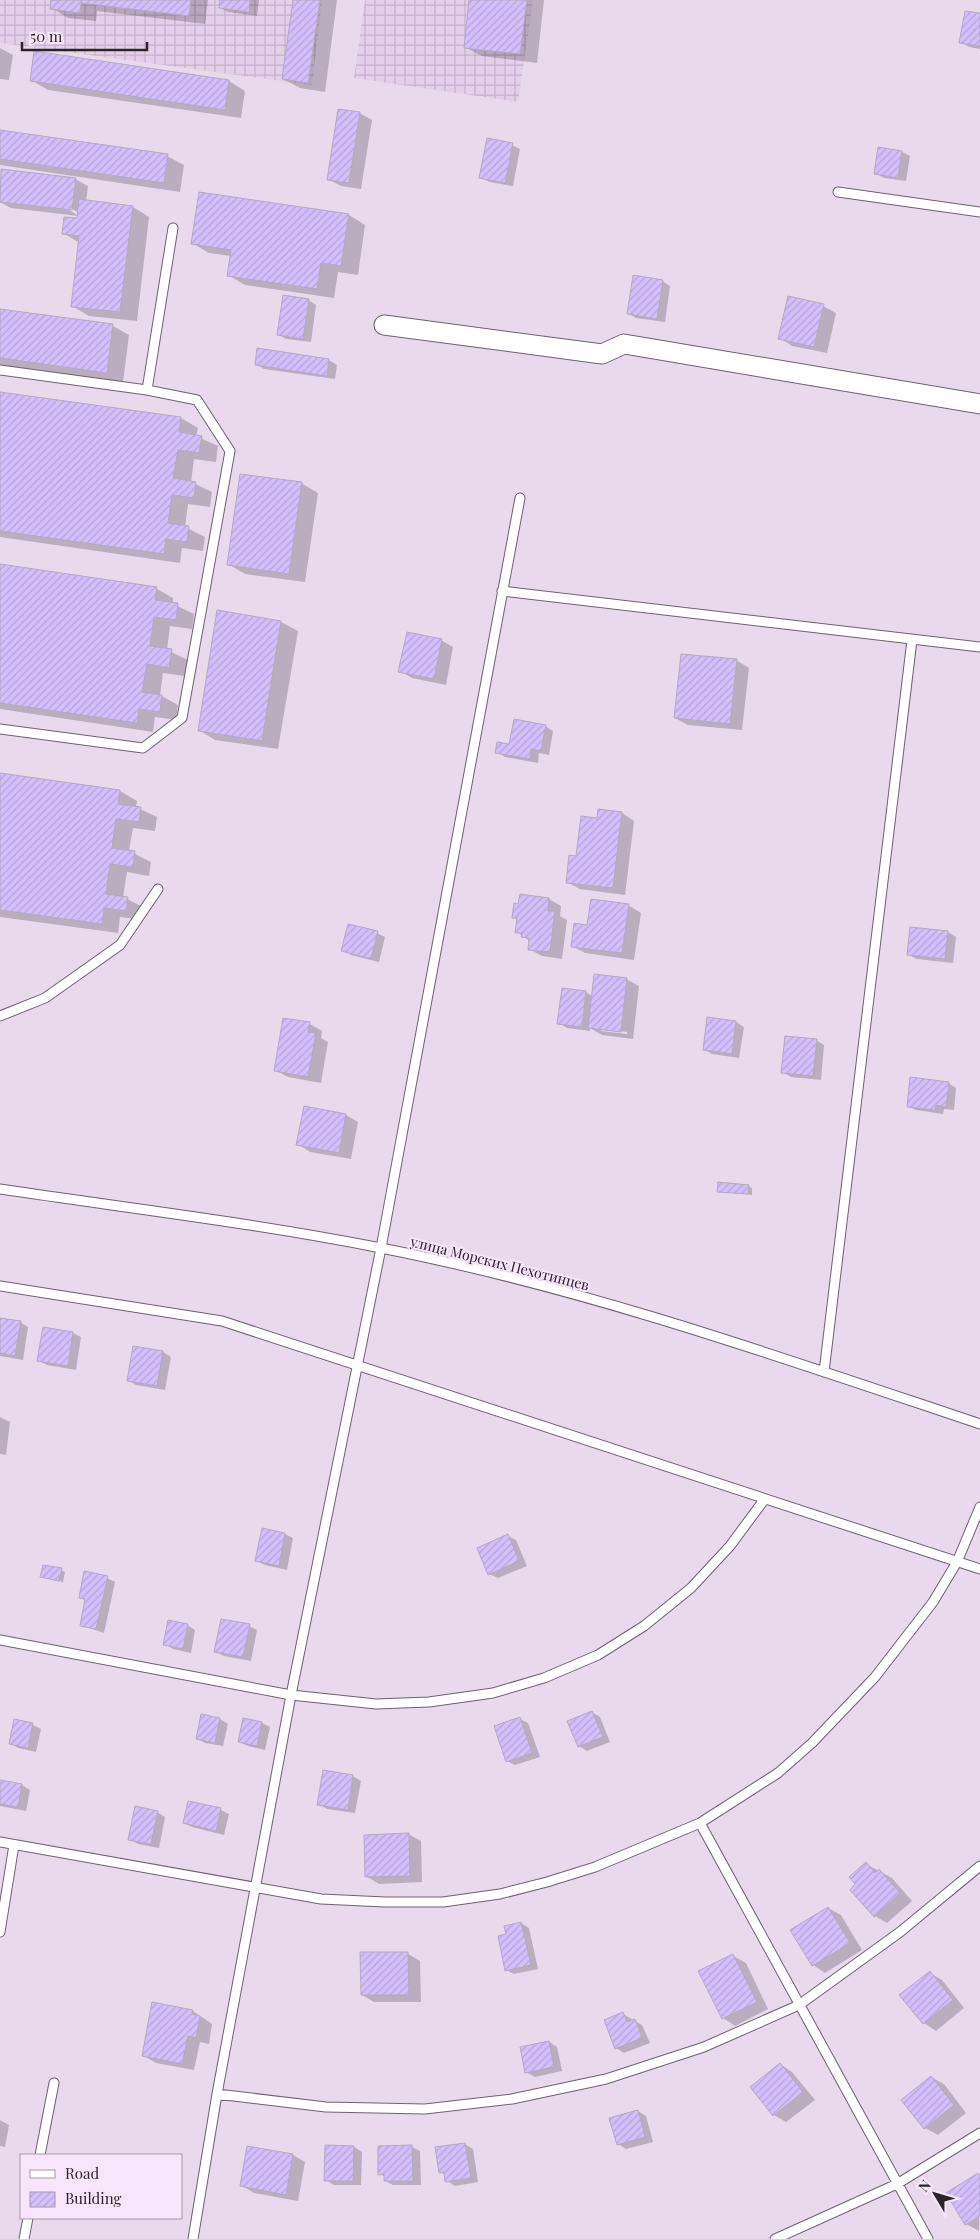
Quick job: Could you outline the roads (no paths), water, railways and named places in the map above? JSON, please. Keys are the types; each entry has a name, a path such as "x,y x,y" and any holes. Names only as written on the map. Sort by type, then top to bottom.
{"street":[{"path":"384,324 602,354 624,344 980,404"}],"lane":[{"path":"838,192 980,212"},
{"path":"147,390 173,228"},
{"path":"0,370 147,390 197,400 230,451 182,718 142,748 0,729"},
{"path":"193,2239 217,2094 291,1695 381,1248 520,498"},
{"path":"502,591 980,647"},
{"path":"824,1372 912,640"},
{"path":"0,1016 45,998 120,945 158,888"},
{"name":"улица Морских Пехотинцев","path":"0,1189 381,1248 504,1276 608,1305 824,1372 980,1424"},
{"path":"0,1286 222,1321 764,1500 980,1569"},
{"path":"0,1640 291,1695 376,1704 429,1702 493,1693 544,1678 598,1655 644,1626 691,1588 730,1546 764,1500"},
{"path":"0,1842 321,1899 385,1902 452,1900 500,1894 555,1880 646,1847 700,1823 778,1773 844,1712 904,1641 933,1602 957,1562 980,1507"},
{"path":"700,1823 928,2239"},
{"path":"0,1932 14,1845"},
{"path":"217,2094 326,2107 425,2109 512,2099 606,2079 704,2047 799,2004 900,1932 980,1866"},
{"path":"40,2154 54,2083"},
{"path":"775,2239 897,2184 980,2133"},
{"path":"24,2239 28,2219"}]}
